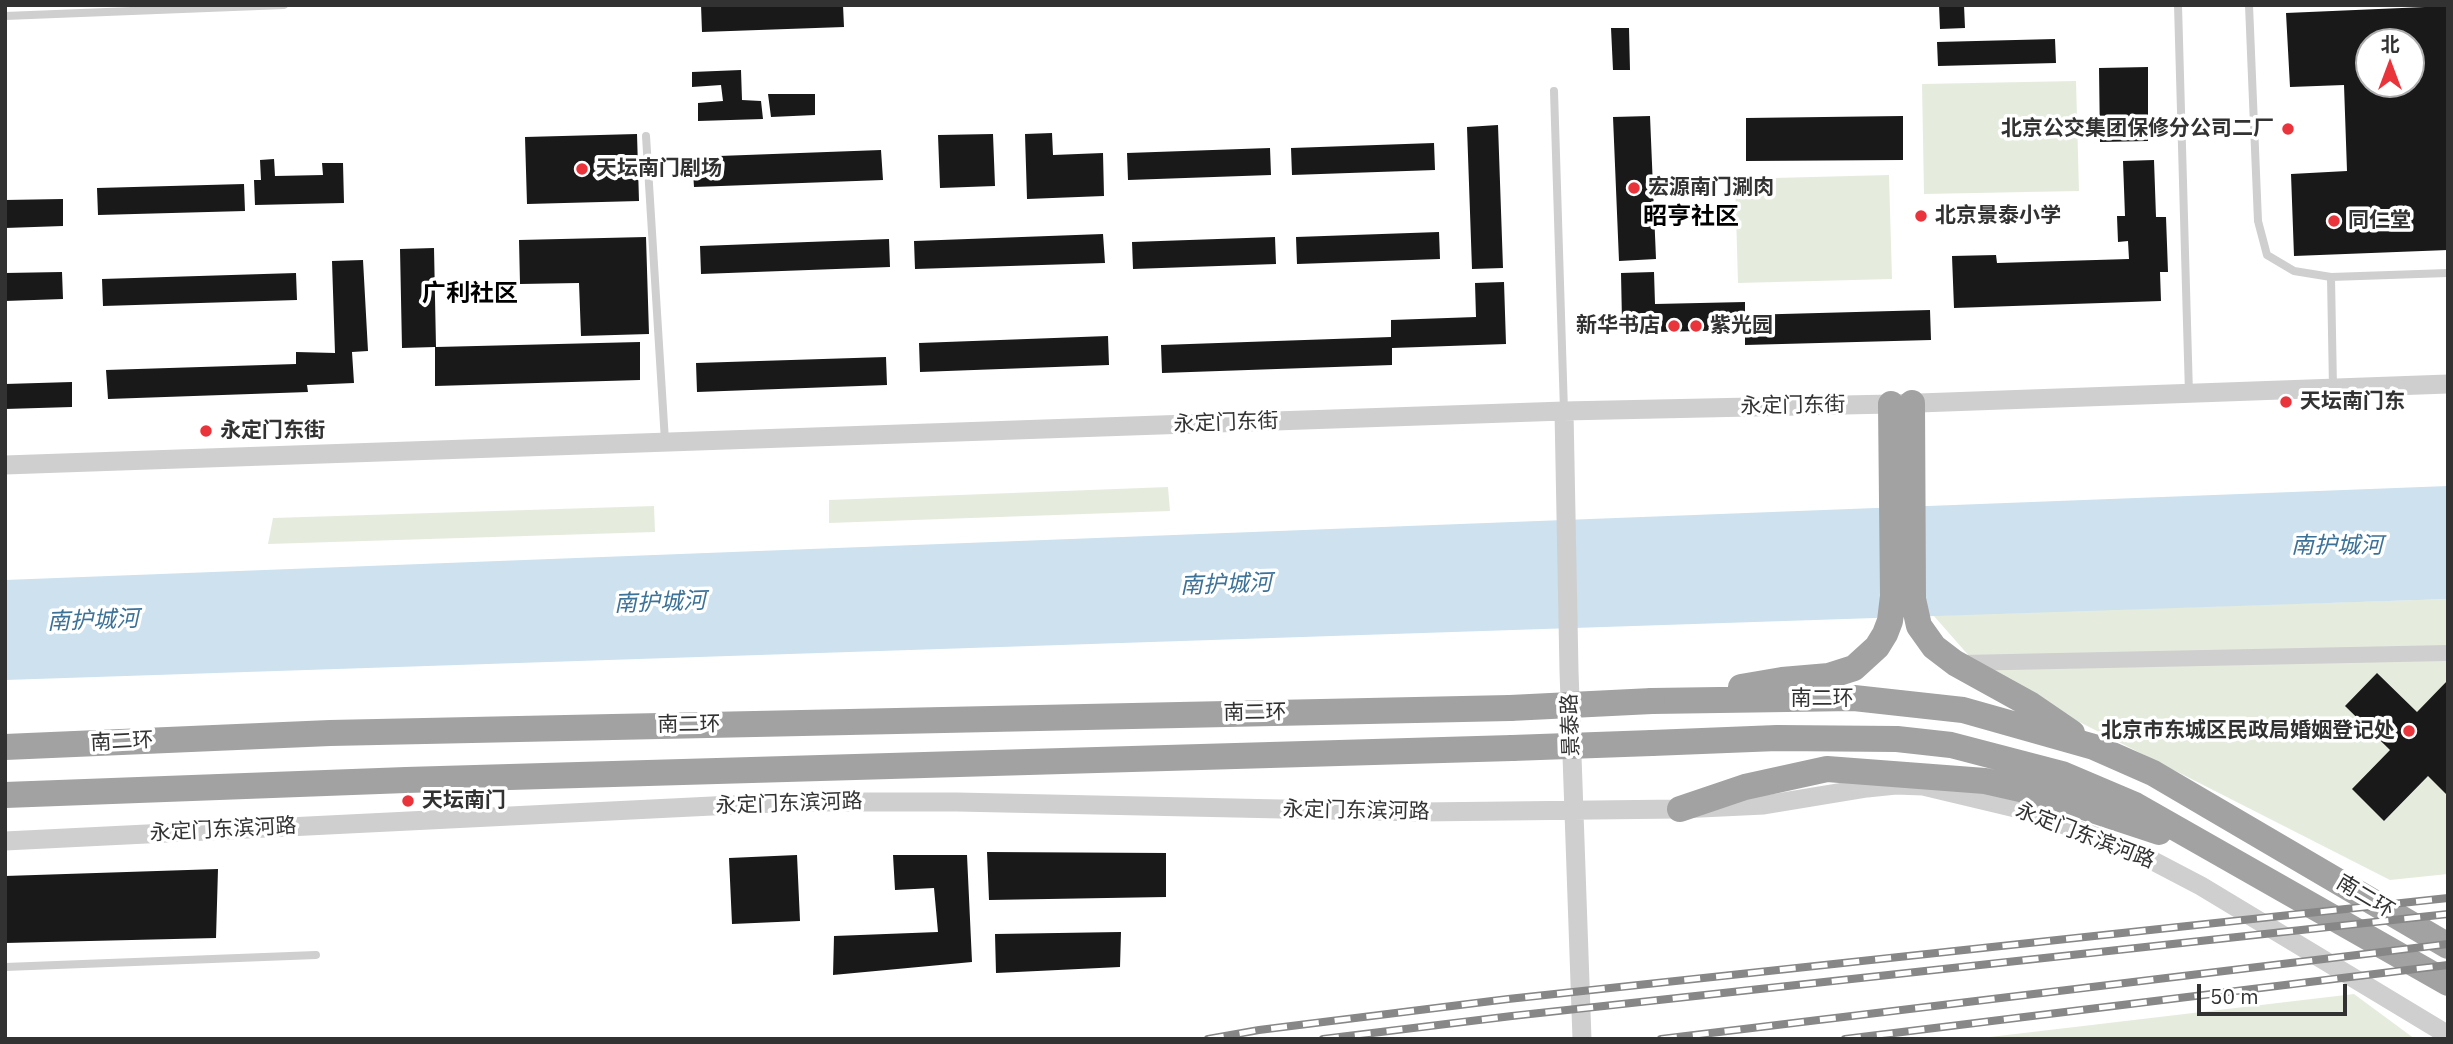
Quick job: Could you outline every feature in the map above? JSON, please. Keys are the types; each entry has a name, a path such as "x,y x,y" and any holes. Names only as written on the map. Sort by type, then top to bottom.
{"highway":[{"path":"1653,701 1782,680 1829,676 1854,668 1877,647 1890,621 1893,596 1902,466 1902,404"},
{"path":"1902,466 1913,599 1919,626 1934,647 1955,663 2031,705 2094,747"},
{"name":"南二环","path":"5,747 330,733 1510,708 1653,701 1867,699 1963,710 2094,747 2153,773 2448,946"},
{"name":"南二环","path":"5,795 1790,738 1897,739 1951,745 2062,774 2135,805 2448,983"},
{"path":"1680,809 1745,787 1827,769 1899,773 1985,781 2047,795 2217,852"}],"street":[{"name":"永定门东街","path":"5,465 1564,411 1902,404 2448,384"},
{"name":"景泰路","path":"1564,411 1582,1039"},
{"path":"1955,663 2448,653"},
{"name":"永定门东滨河路","path":"5,841 793,802 957,802 1420,812 1680,809 1765,805 1896,785 1923,786 2028,811 2136,852 2201,886 2448,1035"}],"lane":[{"path":"5,16 284,5"},
{"path":"2178,5 2189,394"},
{"path":"2249,5 2258,221 2267,255 2294,271 2331,277 2448,273"},
{"path":"1554,91 1564,411"},
{"path":"646,136 665,442"},
{"path":"2331,277 2333,388"},
{"path":"5,967 316,955"}],"shaded area":[{"path":"2076,81 2079,191 1924,194 1922,84"},
{"path":"1889,175 1892,279 1738,283 1735,179"},
{"path":"1168,487 1170,511 829,523 829,500"},
{"path":"654,506 655,532 268,544 273,518"},
{"path":"2448,599 2448,874 2390,880 1985,674 1933,615"},
{"path":"2354,994 2415,1039 1973,1039"}],"water":[{"name":"南护城河","path":"2448,486 2448,599 5,680 5,580"}],"building":[{"path":"701,5 843,5 844,27 702,32"},
{"path":"1939,5 1964,5 1965,28 1940,29"},
{"path":"2448,6 2448,250 2294,256 2291,174 2347,171 2344,85 2290,87 2286,13"},
{"path":"1611,28 1629,28 1630,70 1613,70"},
{"path":"2055,39 2056,63 1938,66 1937,42"},
{"path":"2148,67 2148,141 2100,142 2099,68"},
{"path":"741,70 742,100 761,101 763,119 698,121 698,103 723,101 721,85 692,87 692,72"},
{"path":"768,94 815,94 815,115 771,117"},
{"name":"宏源南门涮肉","path":"1650,116 1656,259 1619,261 1613,117"},
{"path":"1903,116 1903,160 1746,161 1746,118"},
{"path":"1498,125 1503,268 1472,269 1467,127"},
{"path":"1052,133 1053,155 1103,153 1104,196 1027,199 1025,134"},
{"name":"天坛南门剧场","path":"637,134 639,201 527,204 525,137"},
{"path":"993,134 995,186 940,188 938,135"},
{"path":"1434,143 1435,170 1292,175 1291,148"},
{"path":"1270,148 1271,175 1128,180 1127,153"},
{"path":"881,150 883,180 694,187 692,157"},
{"path":"274,159 275,176 323,175 322,163 343,163 344,203 255,205 254,180 261,180 260,160"},
{"path":"2154,160 2156,217 2166,217 2168,272 2160,272 2161,301 1954,308 1952,256 1996,255 1997,263 2129,259 2128,241 2118,242 2117,216 2125,216 2123,161"},
{"path":"244,184 245,211 98,215 97,188"},
{"path":"63,199 63,226 5,228 5,200"},
{"path":"1439,232 1440,259 1297,264 1296,237"},
{"path":"1103,234 1105,263 915,269 914,241"},
{"path":"646,237 649,334 581,336 579,283 520,284 519,240"},
{"path":"1275,237 1276,264 1133,269 1132,242"},
{"path":"889,239 890,267 701,274 700,246"},
{"path":"434,248 436,347 640,342 640,380 435,386 435,347 402,348 400,249"},
{"path":"363,260 368,351 352,352 354,383 307,385 308,392 108,399 106,370 296,364 296,352 335,353 332,261"},
{"path":"62,272 63,299 5,301 5,273"},
{"path":"1654,272 1655,304 1745,302 1745,315 1930,310 1931,340 1745,345 1745,330 1655,332 1655,321 1622,322 1621,273"},
{"path":"296,273 297,300 103,306 102,279"},
{"path":"1504,282 1506,344 1392,348 1392,365 1162,373 1161,345 1391,337 1391,320 1476,317 1475,283"},
{"path":"1108,336 1109,365 920,372 919,343"},
{"path":"886,357 887,385 697,392 696,363"},
{"path":"72,382 72,407 5,409 5,384"},
{"name":"北京市东城区民政局婚姻登记处","path":"2377,673 2417,712 2448,680 2448,796 2428,776 2384,821 2352,789 2390,750 2345,706"},
{"path":"987,852 1166,853 1166,897 989,900"},
{"path":"797,855 800,921 732,924 729,858"},
{"path":"893,855 967,855 972,962 833,975 834,936 938,932 934,888 895,890"},
{"path":"218,869 216,938 5,943 5,876"},
{"path":"1121,932 1120,967 996,973 995,934"}],"railway":[{"path":"1208,1039 1259,1030 1508,999 2448,898"},
{"path":"1323,1039 2448,914"},
{"path":"1661,1039 2448,944"},
{"path":"1845,1039 2448,965"}],"place":[{"name":"北京公交集团保修分公司二厂","path":"2288,129"},
{"name":"天坛南门剧场","path":"582,169"},
{"name":"宏源南门涮肉","path":"1634,188"},
{"name":"北京景泰小学","path":"1921,216"},
{"name":"同仁堂","path":"2334,221"},
{"name":"新华书店","path":"1674,326"},
{"name":"紫光园","path":"1696,326"},
{"name":"天坛南门东","path":"2286,402"},
{"name":"永定门东街","path":"206,431"},
{"name":"北京市东城区民政局婚姻登记处","path":"2409,731"},
{"name":"天坛南门","path":"408,801"}],"district":[{"name":"昭亨社区","path":"1691,217"},
{"name":"广利社区","path":"470,294"}]}
